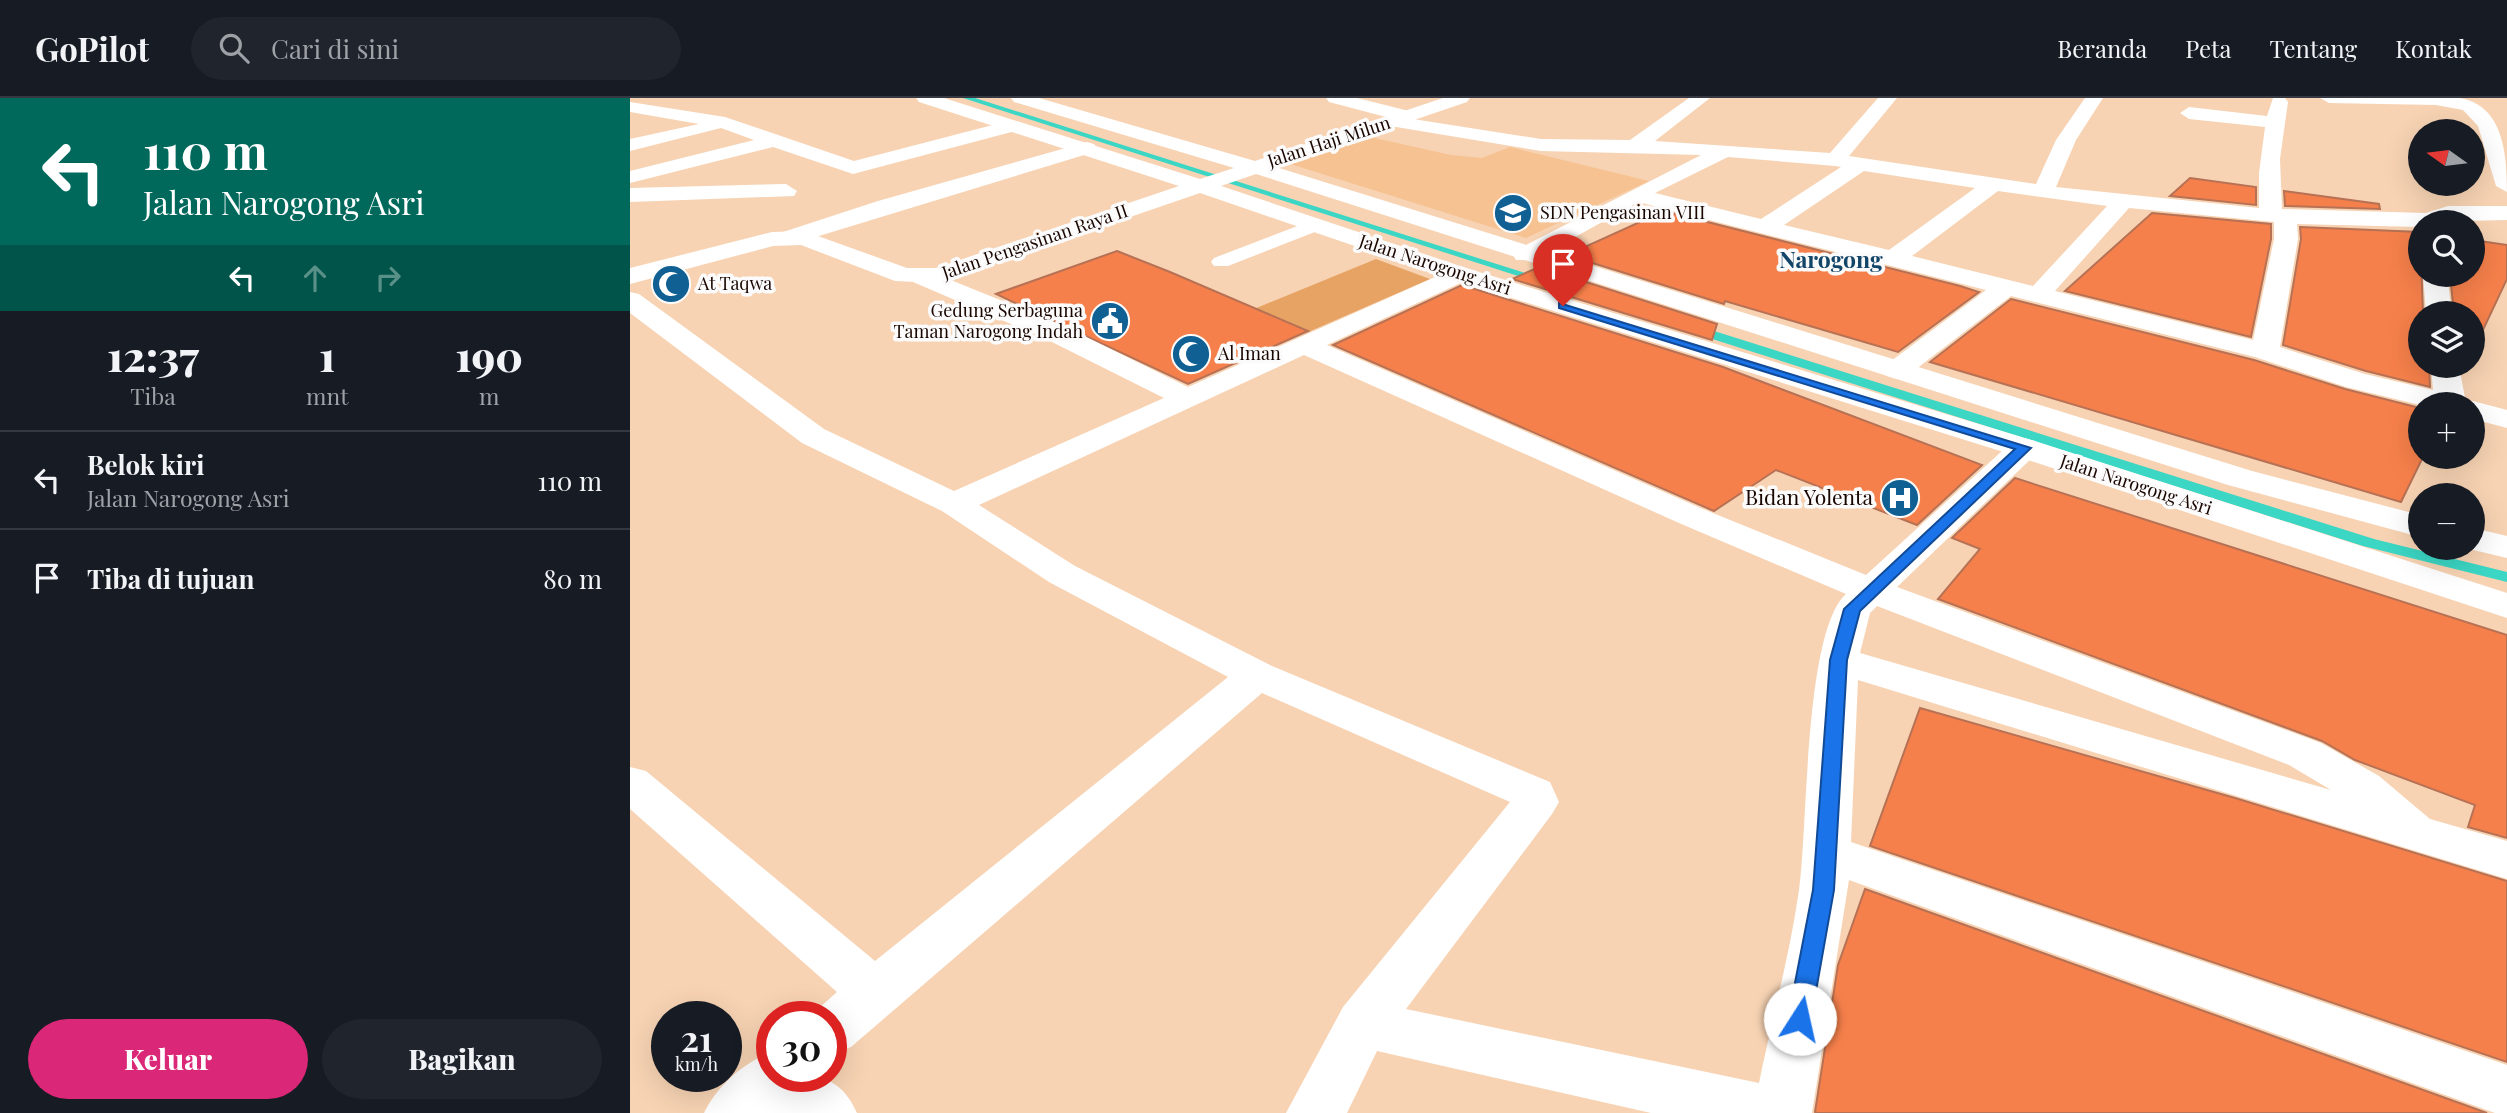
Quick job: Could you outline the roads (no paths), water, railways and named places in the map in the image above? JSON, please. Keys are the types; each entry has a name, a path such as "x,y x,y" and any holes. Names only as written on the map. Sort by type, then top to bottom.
{"street":[{"path":"630,106 652,98"},
{"name":"Jalan Narogong Asri","path":"925,98 1204,184 1313,226 1460,274 2024,448 2507,606"},
{"name":"Jalan Narogong Asri","path":"1020,98 2240,478 2408,523"},
{"path":"1335,98 1399,119 1464,135 1541,145 1635,146 1835,160 2123,202 2278,216 2408,220"},
{"name":"Jalan Haji Milun","path":"1204,184 1461,98"},
{"path":"1635,146 1701,98"},
{"path":"1835,160 1888,98"},
{"path":"2043,192 2066,140 2094,98"},
{"path":"2329,98 2437,99 2473,107 2487,124 2507,186"},
{"path":"630,106 725,123 853,168"},
{"path":"2189,113 2277,112 2267,181 2286,239 2265,351"},
{"path":"630,145 725,123"},
{"path":"849,218 785,194 802,184 853,168 1012,126"},
{"path":"630,177 773,141"},
{"path":"788,238 1087,148"},
{"path":"1525,255 1635,195 1726,151"},
{"path":"1765,226 1857,165"},
{"path":"630,195 802,184"},
{"name":"Jalan Pengasinan Raya II","path":"630,276 772,239 804,238 904,276 922,277 960,268 1204,184"},
{"path":"1894,258 1994,184"},
{"path":"1635,195 2265,351 2356,381 2408,394"},
{"path":"2039,294 2123,202"},
{"path":"2485,213 2507,213"},
{"path":"954,504 1460,274"},
{"path":"922,277 1054,331 1188,398"},
{"path":"1897,370 2007,286"},
{"path":"630,300 813,436 954,504 1062,574 1256,676 1537,798 1363,1024 1316,1113"},
{"path":"1302,344 1653,500 1870,590 2305,754 2363,788 2416,834"},
{"path":"2485,413 2507,419"},
{"path":"1782,1113 1824,890 1838,660 1852,609 2024,448"},
{"path":"2485,542 2507,547"},
{"path":"1838,660 2507,860"},
{"path":"847,1017 1256,676"},
{"path":"630,783 875,993"},
{"path":"1825,852 2507,1090"},
{"path":"1363,1024 1772,1113"},
{"path":"771,1092 827,1113"}],"lane":[{"path":"1221,262 1313,226"}],"waterway":[{"path":"967,98 1544,281"},
{"path":"1691,328 2369,543 2507,577"}],"place":[{"name":"SDN Pengasinan VIII","path":"1513,213"},
{"name":"At Taqwa","path":"671,284"},
{"name":"Gedung Serbaguna Taman Narogong Indah","path":"1110,321"},
{"name":"Al Iman","path":"1191,354"},
{"name":"Bidan Yolenta","path":"1900,498"}],"district":[{"name":"Narogong","path":"1831,260"}]}
